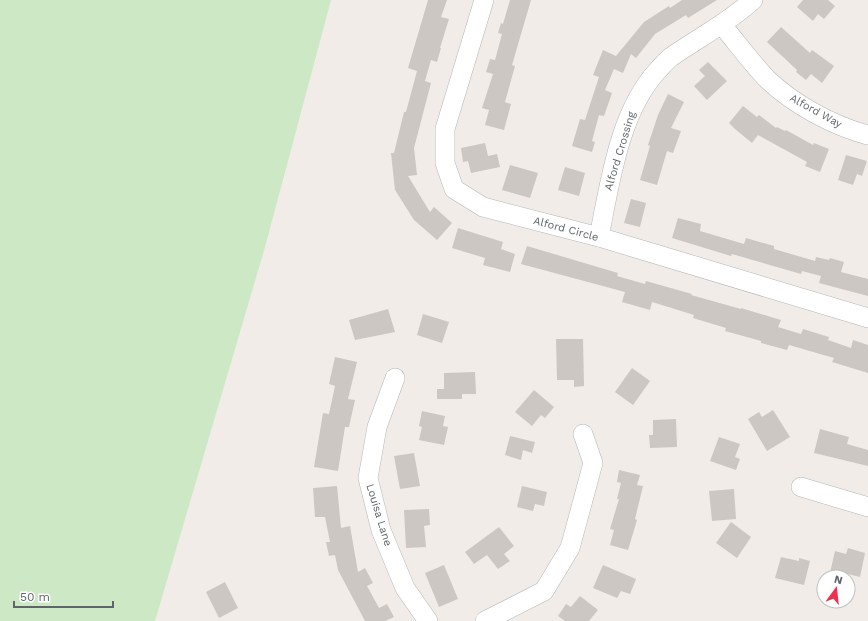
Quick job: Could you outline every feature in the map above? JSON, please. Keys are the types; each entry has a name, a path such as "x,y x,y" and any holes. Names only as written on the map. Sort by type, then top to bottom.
{"street":[{"name":"Alford Circle","path":"484,0 445,129 445,163 454,189 483,207 599,237 868,318"},
{"name":"Alford Crossing","path":"599,237 610,179 627,120 638,97 651,78 670,58 722,25 753,0"},
{"name":"Alford Way","path":"722,25 768,79 792,99 827,119 857,132 868,135"},
{"name":"Louisa Lane","path":"395,378 377,427 368,478 381,530 405,588 428,621"},
{"path":"485,621 544,591 570,548 592,463 584,434"},
{"path":"801,487 868,507"}],"green space":[{"path":"0,0 331,0 265,247 155,621 0,621"}],"building":[{"path":"428,0 447,0 441,17 449,19 437,62 431,60 425,81 431,83 414,148 417,175 408,176 430,212 434,207 452,223 437,240 414,220 395,190 391,153 394,153 404,112 406,112 417,71 408,68"},
{"path":"510,0 531,0 512,65 515,66 505,102 511,104 504,130 485,125 489,110 482,108 493,74 486,72 490,59 495,60 502,34 498,33 501,23 503,24"},
{"path":"682,0 717,0 688,18 686,15 655,34 636,58 631,54 623,73 614,69 605,90 612,93 604,116 599,115 592,141 595,142 592,152 572,146 580,119 585,120 599,77 593,75 603,50 616,56 644,22 669,6 670,8"},
{"path":"803,0 828,0 835,6 824,19 818,14 813,21 797,7"},
{"path":"781,27 810,53 812,50 834,66 822,83 811,74 806,80 796,72 797,70 767,42"},
{"path":"708,62 727,81 707,100 694,86 705,76 699,70"},
{"path":"668,94 684,102 671,128 681,131 673,153 667,151 657,185 640,180 650,146 648,145 658,115"},
{"path":"743,106 757,117 759,115 776,128 786,130 813,145 814,143 829,149 820,172 805,166 807,162 758,135 752,143 735,129 729,123"},
{"path":"485,143 488,156 497,154 500,167 471,173 468,161 463,162 461,148"},
{"path":"846,155 867,161 862,176 857,174 853,185 838,180"},
{"path":"510,165 538,173 530,198 502,190"},
{"path":"565,167 585,173 579,196 558,190"},
{"path":"631,199 646,203 640,227 624,223"},
{"path":"678,218 701,224 700,231 744,244 746,238 774,246 774,249 815,261 816,257 829,260 830,258 844,262 841,272 868,279 868,296 819,283 821,276 802,271 801,274 732,254 731,256 672,238"},
{"path":"458,228 503,242 501,249 515,254 510,272 483,265 485,258 452,248"},
{"path":"527,246 618,273 617,276 645,284 646,281 781,320 778,327 801,334 803,329 829,337 828,340 851,348 853,340 868,345 868,373 832,362 834,358 789,345 787,350 761,343 761,341 725,331 726,328 693,318 694,315 652,302 650,310 622,302 625,292 521,264"},
{"path":"388,309 395,332 355,340 349,320"},
{"path":"423,314 449,322 442,343 417,335"},
{"path":"556,339 583,339 584,386 574,387 574,380 557,380"},
{"path":"335,357 357,362 348,399 355,400 349,427 345,427 338,471 314,467 323,413 329,414 335,386 329,384"},
{"path":"632,368 650,381 633,405 615,392"},
{"path":"475,372 476,394 462,394 462,399 437,399 437,389 444,389 444,373"},
{"path":"534,390 554,407 545,418 541,415 532,426 515,412"},
{"path":"773,410 790,437 767,451 748,419 759,412 762,417"},
{"path":"422,411 445,416 443,426 448,427 444,445 419,440 422,427 419,426"},
{"path":"676,419 677,447 650,448 649,435 653,435 653,420"},
{"path":"820,429 849,437 847,444 868,450 868,466 814,453"},
{"path":"510,436 535,442 532,453 523,450 521,460 505,455"},
{"path":"719,437 740,444 735,457 740,459 736,470 710,461"},
{"path":"414,453 420,486 400,489 394,456"},
{"path":"619,470 640,475 637,485 643,486 635,519 637,520 628,550 610,545 614,530 610,529 619,499 617,499 621,483 617,482"},
{"path":"337,486 341,528 350,526 358,572 365,568 373,583 367,586 379,608 387,604 394,617 385,621 365,621 338,570 335,555 329,556 326,542 330,542 325,517 315,517 313,488"},
{"path":"522,486 547,492 544,506 535,504 533,511 517,507"},
{"path":"734,489 736,519 712,521 709,491"},
{"path":"429,509 430,525 424,526 426,547 406,548 404,510"},
{"path":"731,522 751,537 737,558 716,543"},
{"path":"499,527 514,546 504,554 510,561 498,569 487,555 474,564 465,552"},
{"path":"848,548 865,553 860,577 856,576 856,569 831,569 835,551 846,554"},
{"path":"781,557 799,561 799,558 810,561 804,585 775,578"},
{"path":"444,565 458,599 439,607 425,573"},
{"path":"603,565 636,579 630,594 621,591 617,598 593,588"},
{"path":"225,582 238,608 219,618 206,592"},
{"path":"580,596 598,610 589,621 565,621 558,616 566,604 571,607"}]}
